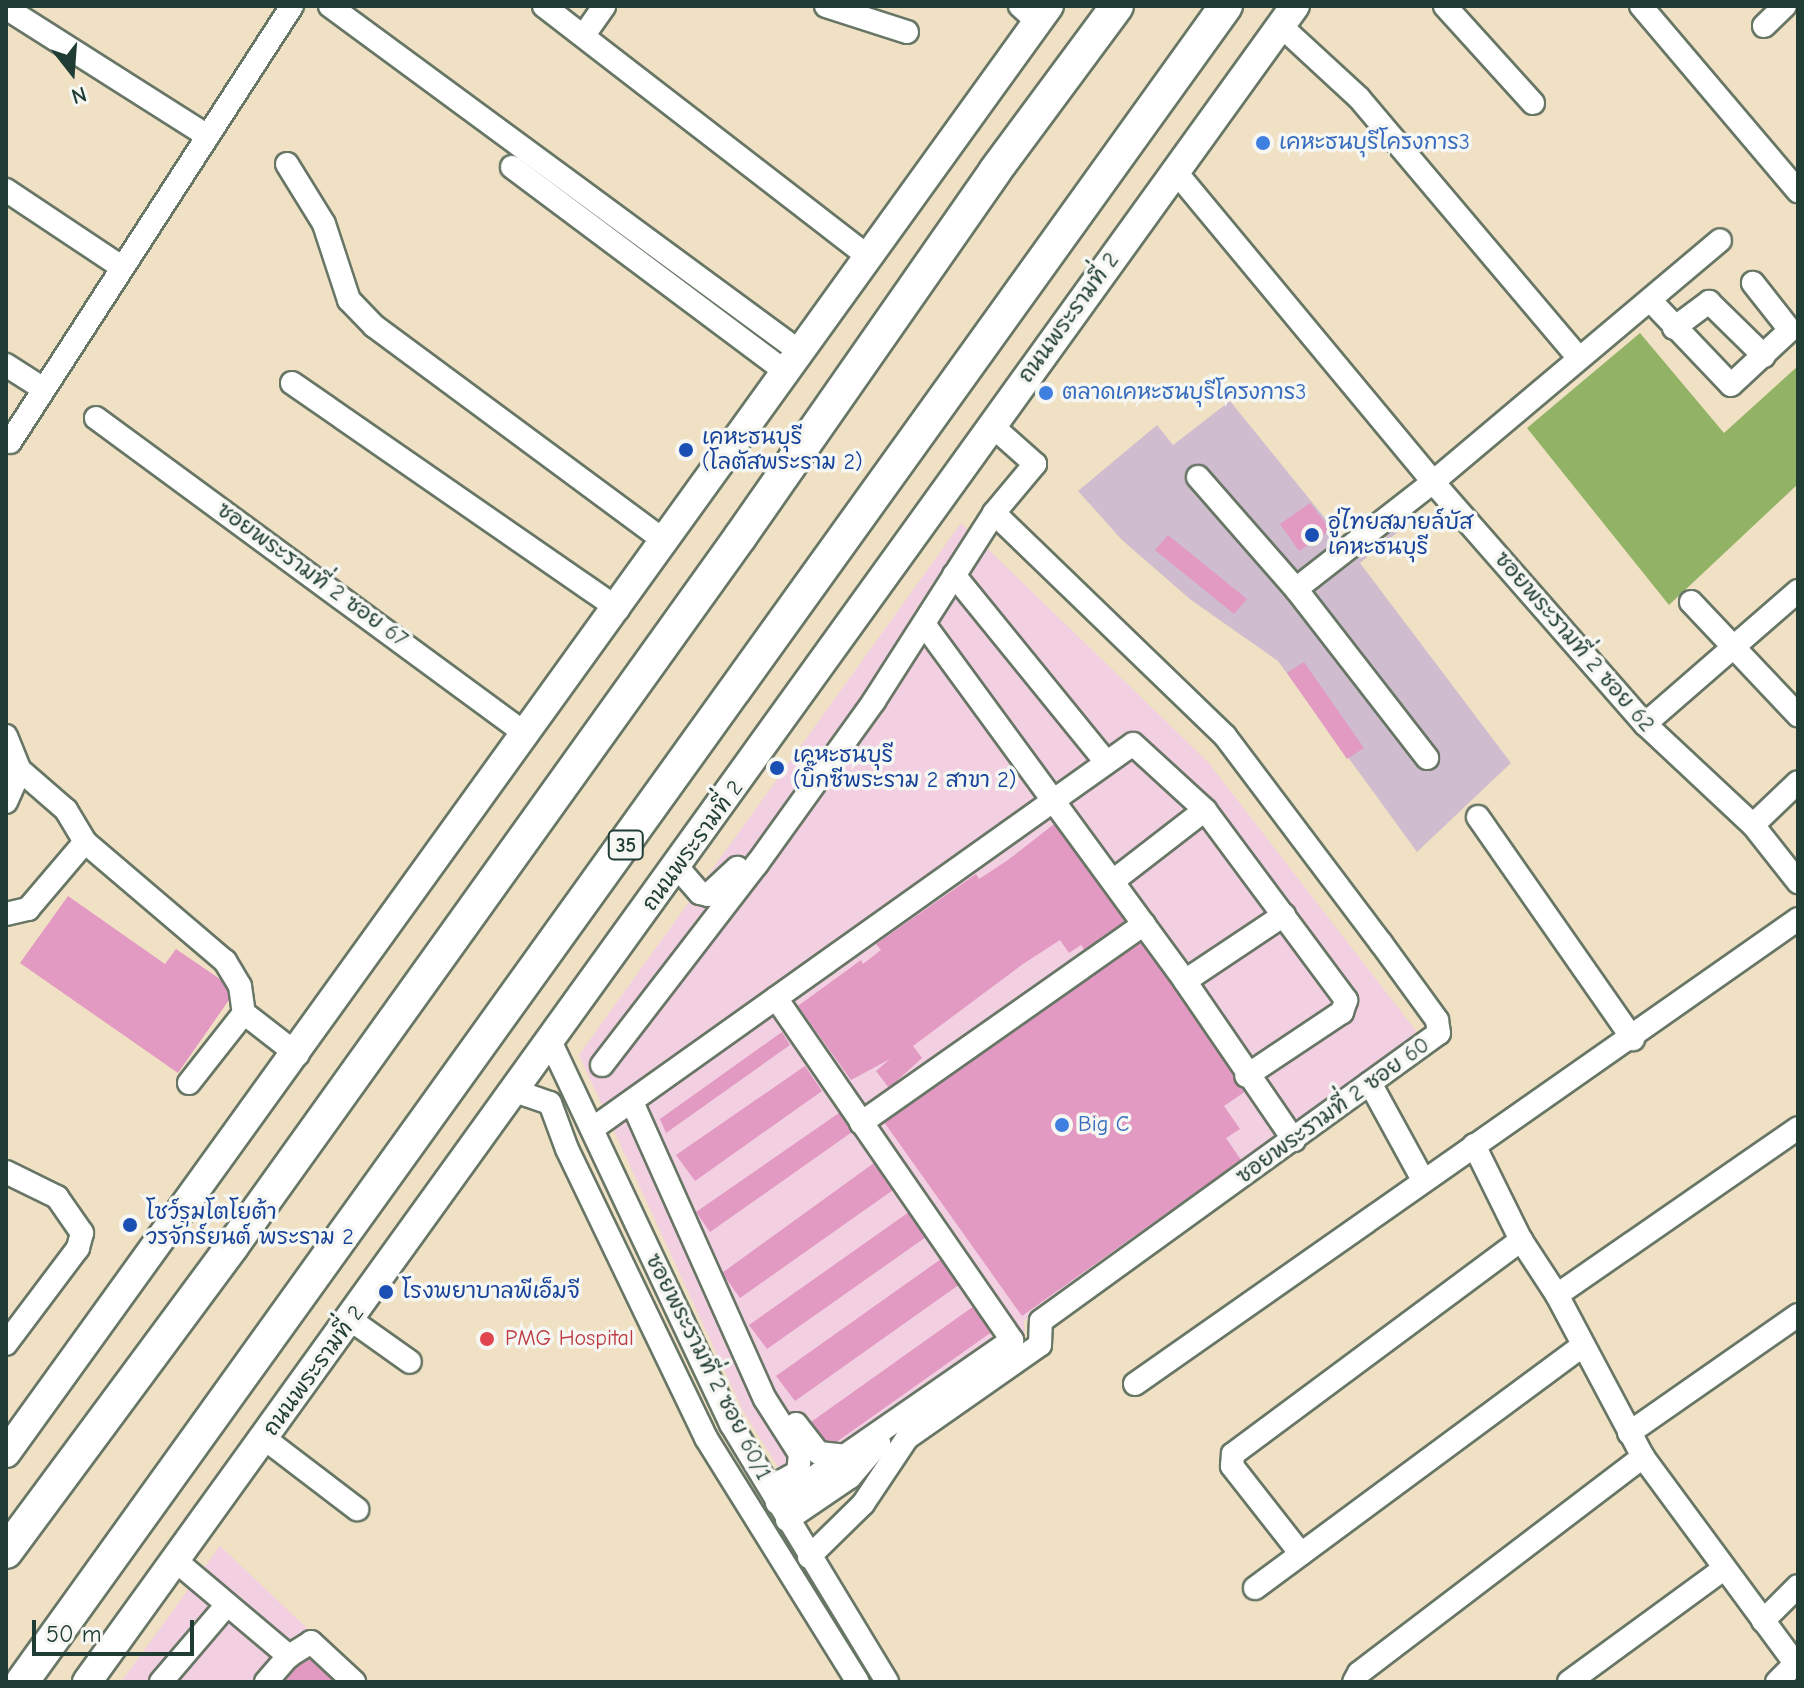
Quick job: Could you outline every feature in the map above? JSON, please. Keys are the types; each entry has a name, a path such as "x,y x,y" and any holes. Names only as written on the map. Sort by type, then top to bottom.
{"highway":[{"path":"6,1552 233,1245 995,171 1117,6"},
{"name":"35","path":"22,1682 1226,6"}],"main road":[{"path":"7,1451 298,1055 666,542 869,257 1036,11"},
{"name":"ถนนพระรามที่ 2","path":"87,1682 678,868 991,425 1288,16"}],"street":[{"path":"330,6 793,362"},
{"path":"544,6 869,257"},
{"path":"584,35 604,6"},
{"path":"826,6 907,32"},
{"path":"1445,6 1533,103"},
{"path":"1641,6 1798,190"},
{"path":"1764,26 1785,6"},
{"path":"10,442 120,266 208,136 289,7"},
{"path":"6,8 208,136"},
{"path":"1288,16 1579,358"},
{"path":"287,164 324,224 349,300 374,326 666,542"},
{"path":"512,167 793,362"},
{"name":"ซอยพระรามที่ 2 ซอย 62","path":"1175,171 1433,482 1645,724 1753,825 1798,882"},
{"path":"6,190 120,266"},
{"path":"1296,589 1433,482 1720,240"},
{"path":"1650,300 1727,384 1739,380 1790,327 1753,283"},
{"path":"1674,328 1709,302 1764,356"},
{"path":"6,365 42,388"},
{"path":"292,383 618,609"},
{"name":"ซอยพระรามที่ 2 ซอย 67","path":"96,418 527,735"},
{"path":"602,1065 797,806 924,624 994,513 1035,464 991,425"},
{"path":"1198,477 1296,589 1427,758"},
{"name":"ซอยพระรามที่ 2 ซอย 60","path":"809,1557 863,1504 907,1438 1040,1345 1041,1321 1434,1038 1437,1020 1225,736 994,513"},
{"path":"954,575 1106,762"},
{"path":"1645,724 1798,591"},
{"path":"1691,602 1798,715"},
{"path":"924,624 1185,981 1246,1076 1294,1140"},
{"path":"6,736 20,770 66,810 85,842 225,961 240,986 244,1013 298,1055"},
{"path":"595,1127 1133,744 1205,810 1346,1000 1342,1012 1246,1076"},
{"path":"6,802 20,770"},
{"path":"1753,825 1798,782"},
{"path":"678,868 700,893 712,894 797,806"},
{"path":"1113,881 1205,810"},
{"path":"1478,817 1633,1039"},
{"path":"6,914 28,909 85,842"},
{"path":"1185,981 1284,915"},
{"path":"1135,1384 1422,1178 1633,1039 1798,919"},
{"path":"861,1123 1144,924"},
{"path":"776,998 1012,1340 847,1456 782,1511"},
{"path":"189,1083 244,1013"},
{"name":"ซอยพระรามที่ 2 ซอย 60/1","path":"550,1041 595,1127 711,1384 809,1557 887,1682"},
{"path":"1370,1083 1422,1178"},
{"name":"ซอยพระรามที่ 2 ซอย 60/1","path":"515,1091 550,1103 567,1149 706,1438 858,1682"},
{"path":"632,1102 751,1369 801,1460 798,1472 788,1481 773,1483 760,1473"},
{"path":"1557,1295 1798,1128"},
{"path":"1474,1145 1521,1240 1557,1295 1581,1347 1643,1457 1722,1570 1796,1666 1777,1682"},
{"path":"6,1172 57,1197 82,1233 78,1248 6,1344"},
{"path":"1301,1554 1232,1466 1233,1454 1521,1240"},
{"path":"1629,1433 1798,1315"},
{"path":"351,1320 410,1362"},
{"path":"1255,1588 1581,1347"},
{"path":"751,1369 819,1453 847,1456"},
{"path":"782,1511 850,1477 895,1423"},
{"path":"265,1439 357,1509"},
{"path":"1354,1682 1359,1673 1643,1457"},
{"path":"176,1561 289,1656"},
{"path":"1569,1682 1722,1570"},
{"path":"1763,1621 1798,1586"},
{"path":"161,1682 226,1606"},
{"path":"266,1682 289,1656 311,1642 354,1682"}],"shaded area":[{"path":"1230,401 1341,538 1392,497 1410,522 1360,563 1511,763 1417,852 1278,661 1191,600 1122,540 1078,491 1157,425 1173,445"},
{"path":"961,523 1208,762 1420,1036 1024,1321 1025,1343 896,1434 857,1484 809,1516 743,1411 579,1055"},
{"path":"220,1546 364,1682 121,1682"}],"green space":[{"path":"1640,333 1724,433 1798,366 1798,484 1669,605 1527,428"}],"building":[{"path":"1310,503 1331,530 1299,551 1280,524"},
{"path":"1168,535 1247,599 1234,614 1155,550"},
{"path":"1304,662 1364,748 1347,759 1287,673"},
{"path":"1058,821 1127,925 1086,952 1081,945 1069,953 1060,940 1023,964 913,1046 922,1058 889,1088 876,1071 890,1059 851,1080 798,1006 861,960 863,964 881,950 876,944 976,874 979,879 1008,860"},
{"path":"68,896 165,964 176,949 236,990 178,1073 20,963"},
{"name":"Big C","path":"1142,939 1249,1089 1224,1106 1240,1129 1226,1138 1241,1160 1022,1316 884,1122"},
{"path":"782,1032 790,1045 666,1133 660,1119"},
{"path":"805,1066 822,1091 695,1181 676,1155"},
{"path":"839,1113 852,1132 710,1232 696,1212"},
{"path":"874,1163 893,1190 740,1298 722,1273"},
{"path":"909,1212 926,1237 767,1349 749,1325"},
{"path":"941,1259 960,1284 795,1401 776,1376"},
{"path":"974,1306 993,1331 828,1448 811,1422"},
{"path":"307,1656 335,1682 282,1682"}],"place":[{"name":"เคหะธนบุรีโครงการ3","path":"1263,143"},
{"name":"ตลาดเคหะธนบุรีโครงการ3","path":"1046,393"},
{"name":"เคหะธนบุรี (โลตัสพระราม 2)","path":"686,450"},
{"name":"อู่ไทยสมายล์บัส เคหะธนบุรี","path":"1312,535"},
{"name":"เคหะธนบุรี (บิ๊กซีพระราม 2 สาขา 2)","path":"777,768"},
{"name":"Big C","path":"1062,1125"},
{"name":"โชว์รูมโตโยต้า วรจักร์ยนต์ พระราม 2","path":"130,1225"},
{"name":"โรงพยาบาลพีเอ็มจี","path":"386,1292"},
{"name":"PMG Hospital","path":"487,1339"}]}
